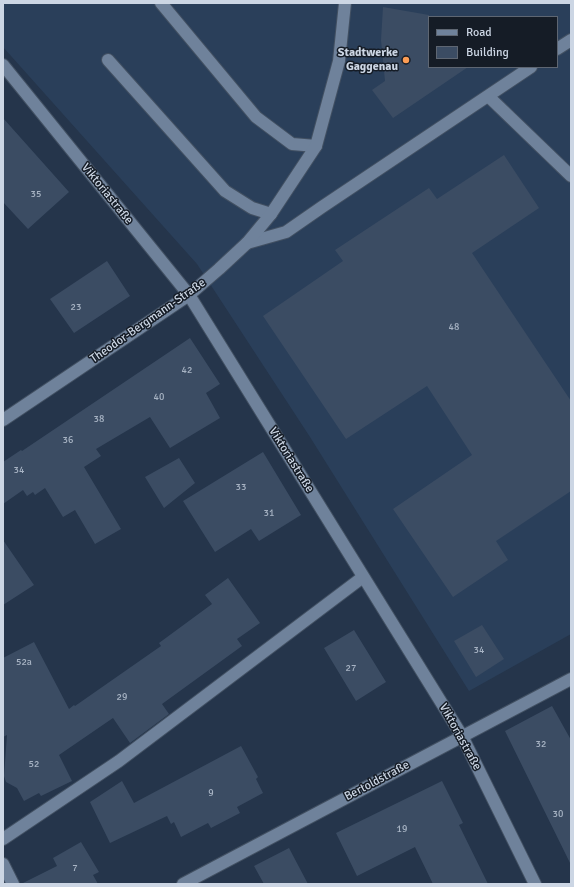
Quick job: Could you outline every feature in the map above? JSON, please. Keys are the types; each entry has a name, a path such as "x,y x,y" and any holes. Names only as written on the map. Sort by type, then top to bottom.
{"street":[{"path":"161,3 256,117 292,144 316,146"},
{"name":"Theodor-Bergmann-Straße","path":"3,420 189,295 247,243 271,214 316,146 339,61 345,3"},
{"path":"558,48 571,40"},
{"path":"108,60 225,191 252,208 271,214"},
{"name":"Viktoriastraße","path":"3,65 189,295 462,736 535,884"},
{"path":"247,243 286,232 530,68"},
{"path":"488,96 571,176"},
{"path":"3,839 119,761 363,577"},
{"name":"Bertoldstraße","path":"183,884 571,679"},
{"path":"3,864 13,884"}],"shaded area":[{"path":"3,3 571,3 571,634 469,691 310,437 197,264 3,47"}],"building":[{"name":"Stadtwerke Gaggenau","path":"383,7 429,15 428,68 467,68 393,118 372,90 385,81 381,40"},
{"path":"3,118 69,192 28,229 3,202"},
{"path":"504,155 539,208 472,253 571,401 571,491 496,541 508,560 453,597 393,509 472,455 427,386 346,439 263,316 343,261 335,250 429,188 437,199"},
{"path":"107,261 130,296 74,333 50,299"},
{"path":"190,338 220,384 206,393 220,418 170,448 150,417 96,449 101,456 84,467 121,529 95,544 75,510 63,517 45,488 35,495 33,492 27,496 23,490 3,504 3,462 21,450 22,451"},
{"path":"263,452 301,515 259,541 251,529 215,552 183,501"},
{"path":"179,458 195,483 164,508 145,477"},
{"path":"3,540 34,585 3,605"},
{"path":"228,578 260,623 237,639 242,646 162,704 169,714 130,743 113,718 59,755 72,781 41,796 39,793 24,801 17,788 6,782 4,776 7,735 3,737 3,658 34,642 69,709 161,646 159,643 212,604 205,595"},
{"path":"482,625 504,659 476,677 454,641"},
{"path":"354,630 386,682 356,701 324,648"},
{"path":"552,706 571,740 571,865 505,731"},
{"path":"241,746 258,777 256,779 263,793 237,807 240,813 211,828 208,823 181,837 174,822 171,824 167,816 110,843 90,802 122,781 134,803"},
{"path":"442,781 463,823 459,825 488,884 433,884 415,847 357,876 336,833"},
{"path":"81,842 99,872 93,875 98,884 21,884 57,866 53,858"},
{"path":"289,848 308,884 264,884 254,866"}],"place":[{"name":"Stadtwerke Gaggenau","path":"406,60"}]}
